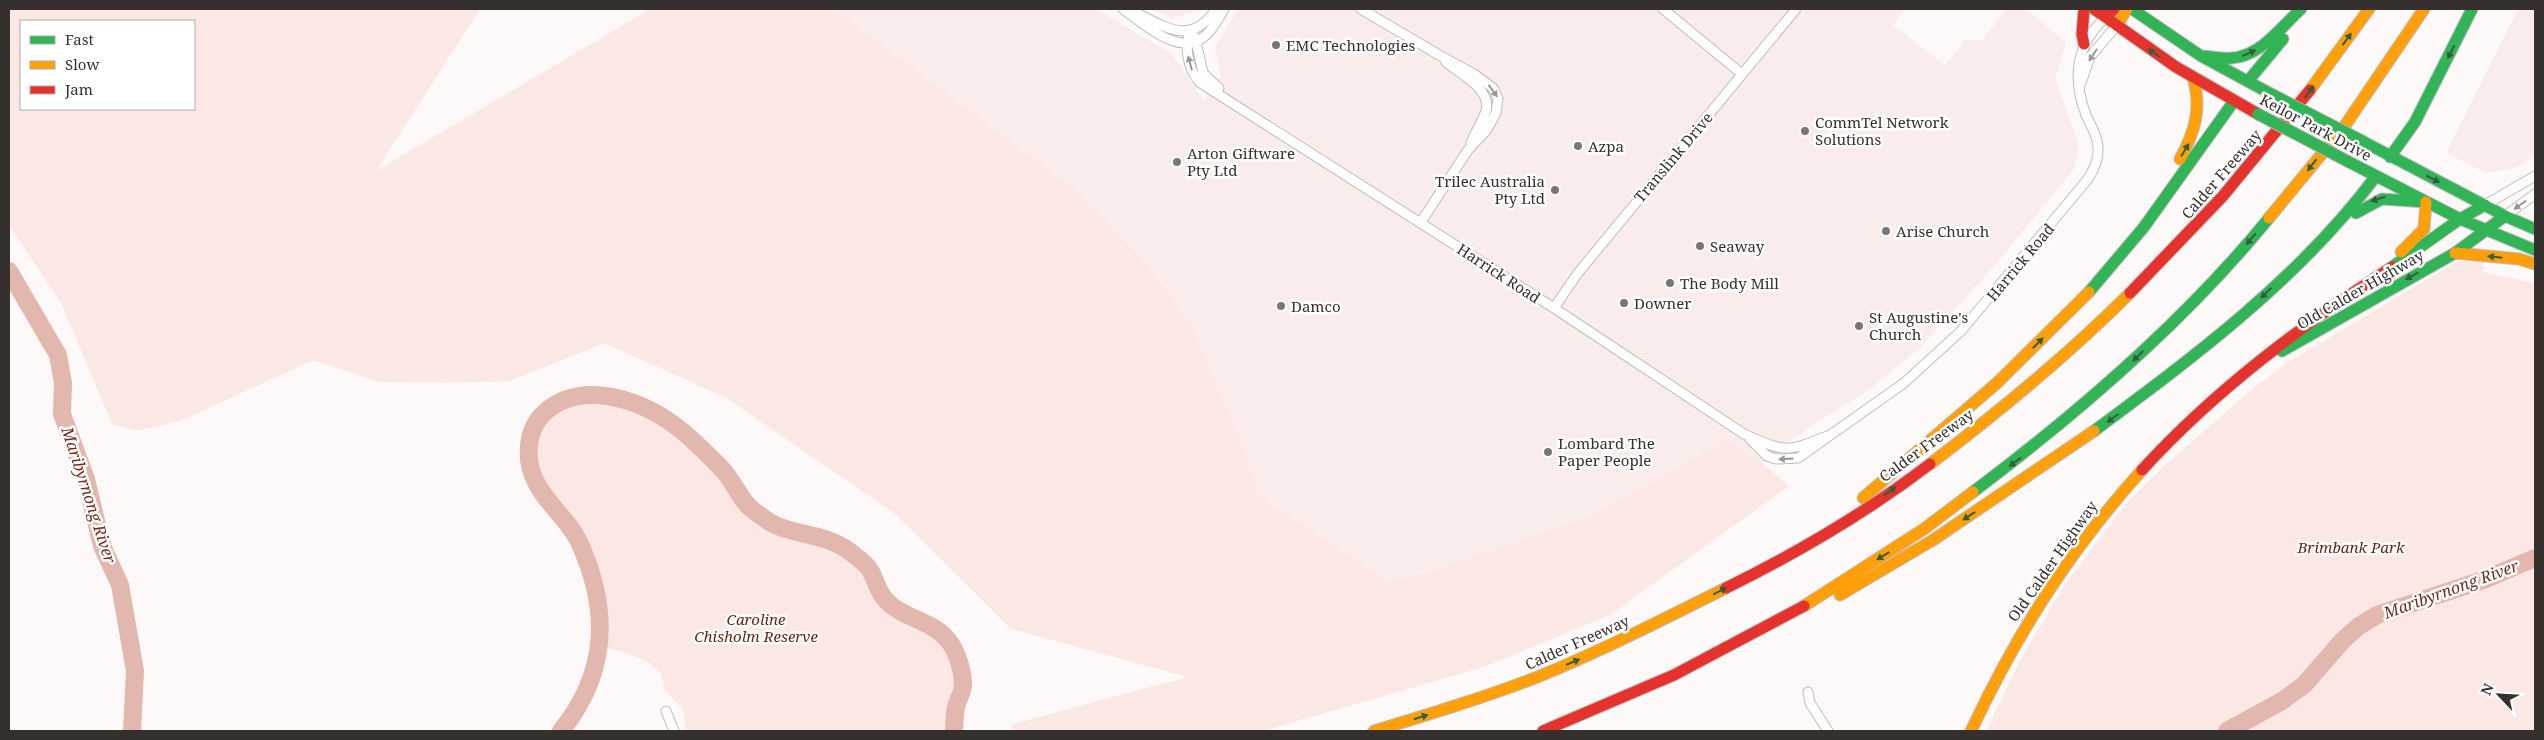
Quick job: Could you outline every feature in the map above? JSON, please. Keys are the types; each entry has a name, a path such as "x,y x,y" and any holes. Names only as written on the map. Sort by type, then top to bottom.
{"main road":[{"path":"2084,9 2082,34 2084,44"},
{"name":"Keilor Park Drive","path":"2094,9 2193,78 2234,101 2460,219 2485,231 2535,250"},
{"path":"2106,17 2114,9"},
{"path":"2117,26 2127,9"},
{"name":"Keilor Park Drive","path":"2132,9 2148,15 2202,56 2273,95 2505,216 2535,229"},
{"path":"2202,56 2234,58 2250,53 2266,42 2301,9"},
{"path":"1792,553 1935,438 2003,378 2084,296 2119,258 2152,216 2248,81 2310,9"},
{"name":"Calder Freeway","path":"1374,731 1477,699 1586,656 1792,553 1873,502 1946,450 2021,392 2089,333 2155,269 2224,196 2305,97 2369,9"},
{"path":"1578,718 1713,655 1841,583 1962,502 2079,410 2132,361 2236,257 2329,144 2426,9"},
{"path":"1543,731 1714,661 1893,565 2029,477 2124,410 2256,303 2313,249 2361,197 2416,122 2472,9"},
{"path":"2084,296 2134,228 2189,144 2198,121 2200,102 2193,78"},
{"path":"2313,249 2375,200 2388,196 2426,202 2424,229 2360,290"},
{"name":"Old Calder Highway","path":"1971,731 2023,628 2087,533 2112,502 2166,443 2293,333 2360,290 2460,219 2485,205"},
{"name":"Old Calder Highway","path":"2230,386 2319,328 2455,252 2505,216"},
{"path":"2455,252 2519,259 2535,264"}],"street":[{"path":"1123,9 1159,34 1179,43 1192,43 1207,34 1224,9"},
{"path":"1129,9 1172,30 1190,31 1200,26 1216,9"},
{"path":"1361,9 1439,56 1478,87 1484,97 1485,112 1468,150 1421,222"},
{"path":"1663,9 1742,74"},
{"name":"Translink Drive","path":"1554,308 1594,253 1796,9"},
{"name":"Harrick Road","path":"1190,31 1192,43 1191,68 1199,82 1421,222 1744,434 1785,450 1826,436 1884,398 1948,345 2023,260 2088,179 2097,159 2098,145 2082,102 2077,67 2084,44 2093,30 2106,17"},
{"name":"Harrick Road","path":"2080,90 2085,67 2090,57 2117,26"},
{"path":"2485,205 2535,176"},
{"path":"2505,216 2535,194"},
{"path":"1808,692 1810,703 1828,731"},
{"path":"666,710 674,731"}],"shaded area":[{"path":"833,9 1096,9 1172,54 1204,101 1221,77 1215,46 1239,9 1906,9 1893,25 1945,65 1965,40 1982,40 2007,9 2026,9 2066,43 2055,78 2079,146 2074,169 1997,263 1920,348 1867,391 1819,421 1761,462 1726,440 1595,514 1429,572 1388,581 1259,497 1245,453 1088,204 1089,202"},
{"path":"1152,9 1202,9 1171,19"},
{"path":"2518,9 2535,9 2535,156 2517,167 2486,173 2446,153"}],"green space":[{"path":"9,9 480,9 376,171 650,9 833,9 1090,202 1089,204 1147,267 1191,324 1245,453 1259,497 1388,581 1429,572 1595,514 1726,440 1761,462 1789,486 1610,615 1484,667 1263,731 1012,731 1012,724 1187,677 1011,629 894,513 725,397 604,343 510,381 379,382 313,360 183,420 137,431 112,424 62,305 9,225"},
{"name":"Brimbank Park","path":"2467,259 2485,260 2482,272 2535,283 2535,731 1986,731 2022,657 2064,586 2125,505 2163,467 2251,390 2288,362 2453,264"},
{"name":"Caroline Chisholm Reserve","path":"593,394 617,398 648,409 677,427 724,471 749,508 775,525 821,536 848,550 869,569 879,595 894,607 926,623 948,640 958,660 963,686 955,709 954,731 686,731 683,711 666,691 660,673 654,667 633,655 600,646 595,592 585,554 574,534 539,488 530,462 529,447 532,433 539,420 549,410 561,403 576,397"}],"waterway":[{"name":"Maribyrnong River","path":"9,271 58,355 63,383 62,414 86,479 102,546 120,585 135,671 132,731"},
{"name":"Maribyrnong River","path":"561,731 577,709 588,687 596,664 600,617 590,569 580,544 536,482 530,465 529,447 533,430 542,415 557,404 574,397 591,395 628,401 646,408 677,427 722,469 745,502 754,511 782,528 840,545 868,567 887,602 942,634 954,650 959,661 963,679 963,688 955,711 954,731"},
{"name":"Maribyrnong River","path":"2227,731 2282,701 2304,685 2343,640 2359,626 2377,615 2486,579 2535,558"}],"traffic: fast":[{"path":"2132,9 2201,56 2273,95"},
{"path":"2201,56 2232,58 2252,52 2270,40 2301,9"},
{"path":"2390,157 2415,122 2472,9"},
{"path":"2248,81 2283,39"},
{"path":"2273,95 2364,142"},
{"path":"2089,292 2144,227 2234,101"},
{"path":"2258,114 2349,162"},
{"path":"2364,142 2505,216 2535,229"},
{"path":"2349,162 2460,219 2535,250"},
{"path":"2094,431 2208,344 2280,282 2346,213 2376,176"},
{"path":"2356,213 2382,199 2426,202"},
{"path":"2392,267 2460,219 2485,205"},
{"path":"2282,351 2455,253 2505,216"},
{"path":"1973,492 2052,430 2167,329 2237,256 2269,218"}],"traffic: slow":[{"path":"2117,25 2127,9"},
{"path":"2310,90 2369,9"},
{"path":"2269,218 2344,127 2424,9"},
{"path":"2180,159 2190,139 2196,120 2197,100 2193,78"},
{"path":"2401,252 2424,229 2426,202"},
{"path":"2455,253 2519,259 2535,264"},
{"path":"1863,498 1997,383 2089,292"},
{"path":"1930,464 2033,382 2130,293"},
{"path":"1840,595 1933,540 2094,431"},
{"path":"1971,731 2026,626 2091,531 2142,470"},
{"path":"1804,606 1924,529 1973,492"},
{"path":"1374,731 1437,712 1540,676 1657,623 1726,588"}],"traffic: jam":[{"path":"2084,9 2082,34 2084,44"},
{"path":"2094,9 2176,67 2258,114"},
{"path":"2106,17 2114,9"},
{"path":"2130,293 2223,196 2310,90"},
{"path":"2142,470 2199,413 2261,360 2325,312 2392,267"},
{"path":"1726,588 1779,561 1831,531 1882,499 1930,464"},
{"path":"1543,731 1674,675 1804,606"}],"place":[{"name":"EMC Technologies","path":"1276,45"},
{"name":"CommTel Network Solutions","path":"1805,131"},
{"name":"Azpa","path":"1578,146"},
{"name":"Arton Giftware Pty Ltd","path":"1177,162"},
{"name":"Trilec Australia Pty Ltd","path":"1555,190"},
{"name":"Arise Church","path":"1886,231"},
{"name":"Seaway","path":"1700,246"},
{"name":"The Body Mill","path":"1670,283"},
{"name":"Downer","path":"1624,303"},
{"name":"Damco","path":"1281,306"},
{"name":"St Augustine's Church","path":"1859,326"},
{"name":"Lombard The Paper People","path":"1548,452"}]}
